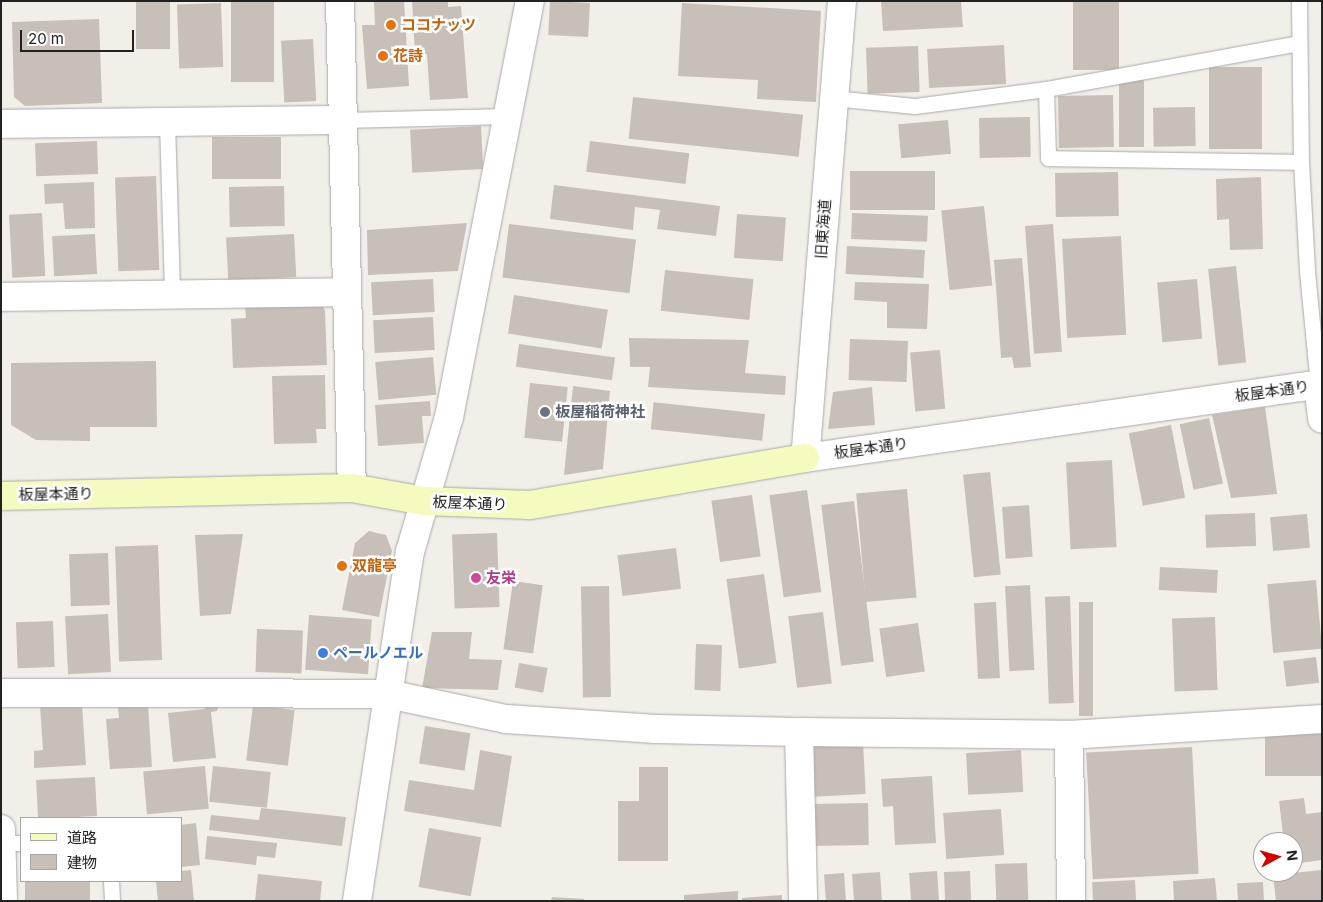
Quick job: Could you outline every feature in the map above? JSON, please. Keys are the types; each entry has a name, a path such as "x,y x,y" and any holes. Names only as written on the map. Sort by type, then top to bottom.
{"street":[{"path":"340,1 341,120 352,488"},
{"path":"357,901 410,552 448,417 509,116 530,1"},
{"name":"旧東海道","path":"805,458 842,1"},
{"path":"1,124 341,120"},
{"path":"1,297 346,292"},
{"path":"1320,384 1322,419"},
{"name":"板屋本通り","path":"1,496 352,488 424,502 530,505 805,458 1320,384"},
{"path":"1,693 388,694 506,719 656,729 799,732 1069,735 1322,719"},
{"path":"799,732 804,901"},
{"path":"1069,735 1070,901"},
{"path":"1,829 3,901"}],"lane":[{"path":"1299,1 1298,43 1301,162 1307,271 1320,384"},
{"path":"833,98 914,106 1046,89 1298,43"},
{"path":"1046,89 1048,158 1301,162"},
{"path":"341,120 509,116"},
{"path":"167,122 172,294"},
{"path":"2,843 20,843"},
{"path":"111,882 112,901"}],"building":[{"path":"136,1 170,1 170,49 136,49"},
{"path":"231,1 274,1 274,82 231,82"},
{"path":"374,1 404,1 409,86 367,89 362,25 375,25"},
{"path":"412,1 448,1 448,7 461,6 468,98 430,100 427,54 415,54"},
{"path":"550,1 590,3 588,37 548,35"},
{"path":"881,1 961,1 963,27 883,31"},
{"path":"1073,1 1119,1 1119,70 1073,70"},
{"path":"221,3 223,67 179,68 177,5"},
{"path":"682,3 821,11 816,102 757,99 758,80 678,76"},
{"path":"99,19 102,103 25,106 14,97 12,22"},
{"path":"313,39 316,101 284,103 281,41"},
{"path":"1004,45 1006,84 929,88 927,49"},
{"path":"918,46 920,92 868,94 866,48"},
{"path":"1209,67 1262,67 1262,149 1209,149"},
{"path":"1119,80 1144,80 1144,147 1119,147"},
{"path":"1113,95 1114,147 1059,148 1058,96"},
{"path":"633,97 803,115 799,157 629,139"},
{"path":"1195,107 1196,146 1154,147 1153,108"},
{"path":"1030,117 1031,157 980,158 979,118"},
{"path":"948,120 951,154 901,158 898,124"},
{"path":"481,126 483,169 412,173 410,130"},
{"path":"212,137 281,137 281,179 212,179"},
{"path":"97,141 98,174 36,176 35,143"},
{"path":"590,141 689,153 685,184 586,172"},
{"path":"850,171 935,171 935,210 850,210"},
{"path":"1118,172 1119,216 1056,217 1055,173"},
{"path":"156,176 159,270 118,271 115,177"},
{"path":"1261,177 1263,249 1230,250 1229,219 1217,220 1216,179"},
{"path":"94,182 95,228 65,229 63,203 45,204 44,184"},
{"path":"554,185 720,206 716,236 657,229 660,210 635,207 633,230 550,219"},
{"path":"284,186 285,226 230,227 229,187"},
{"path":"984,206 992,286 950,290 941,210"},
{"path":"42,213 45,276 12,278 9,215"},
{"path":"852,213 928,216 927,242 851,239"},
{"path":"737,214 786,217 783,261 734,258"},
{"path":"467,223 458,271 368,275 367,230"},
{"path":"509,224 636,240 629,293 502,278"},
{"path":"1053,224 1062,352 1034,354 1025,226"},
{"path":"95,234 97,274 54,276 52,236"},
{"path":"294,234 296,277 228,280 226,238"},
{"path":"1121,236 1126,335 1067,338 1062,239"},
{"path":"847,246 925,250 923,278 846,274"},
{"path":"1022,258 1031,367 1014,368 1012,357 1001,358 994,260"},
{"path":"1236,266 1246,362 1218,365 1208,269"},
{"path":"665,270 754,279 749,320 661,311"},
{"path":"433,279 435,312 373,315 371,282"},
{"path":"1197,279 1202,339 1162,342 1157,282"},
{"path":"855,282 929,284 927,329 887,328 887,302 854,300"},
{"path":"514,295 608,310 602,348 508,334"},
{"path":"317,299 325,310 327,365 233,368 231,319 246,318 245,302"},
{"path":"433,317 435,350 375,353 373,320"},
{"path":"629,338 749,340 745,373 786,376 785,395 648,387 650,367 630,367"},
{"path":"850,339 908,341 907,382 849,380"},
{"path":"519,344 615,357 612,380 516,367"},
{"path":"940,350 945,409 915,411 910,353"},
{"path":"433,357 436,395 379,400 375,362"},
{"path":"156,361 157,427 90,427 90,441 36,440 11,425 11,363"},
{"path":"325,375 326,429 316,429 317,443 274,444 272,376"},
{"name":"板屋稲荷神社","path":"530,383 568,387 562,442 524,438"},
{"path":"573,386 610,391 603,469 564,475"},
{"path":"872,387 875,425 828,429 833,392"},
{"path":"430,401 431,416 422,416 424,443 378,446 375,405"},
{"path":"654,402 765,414 762,441 651,429"},
{"path":"1265,407 1277,494 1231,498 1212,415"},
{"path":"1209,418 1223,484 1194,490 1180,424"},
{"path":"1171,425 1185,498 1143,506 1129,433"},
{"path":"1112,460 1117,547 1071,549 1066,462"},
{"path":"990,472 1001,574 974,577 963,475"},
{"path":"907,489 916,598 866,602 856,493"},
{"path":"807,490 821,592 784,597 769,495"},
{"path":"752,495 761,556 720,562 711,501"},
{"path":"854,501 874,662 841,666 821,505"},
{"path":"1029,505 1033,557 1006,559 1002,507"},
{"path":"1255,513 1256,546 1206,548 1205,515"},
{"path":"1307,514 1310,548 1273,551 1270,517"},
{"path":"369,531 386,535 392,551 379,617 342,610 355,543"},
{"path":"497,533 500,607 455,609 452,535"},
{"path":"243,534 231,614 200,616 195,535"},
{"path":"158,545 162,660 119,661 115,547"},
{"path":"676,548 681,589 622,596 617,555"},
{"path":"108,553 110,605 71,606 69,554"},
{"path":"1160,567 1218,570 1217,593 1159,590"},
{"path":"764,574 777,663 739,668 726,579"},
{"path":"1316,580 1322,649 1273,653 1267,584"},
{"path":"513,581 543,585 533,654 503,649"},
{"path":"1030,585 1034,670 1009,671 1005,586"},
{"path":"581,586 609,586 611,697 583,697"},
{"path":"1070,596 1074,703 1049,704 1045,597"},
{"path":"996,602 1000,678 978,679 974,603"},
{"path":"1079,602 1093,602 1093,716 1079,716"},
{"path":"823,612 832,683 797,688 788,616"},
{"path":"108,614 111,672 68,674 65,616"},
{"path":"309,615 372,619 368,674 305,670"},
{"path":"1215,617 1218,690 1175,691 1172,619"},
{"path":"53,621 55,667 18,668 16,622"},
{"path":"918,623 925,672 886,677 879,628"},
{"path":"257,629 303,631 301,674 255,672"},
{"path":"432,632 472,632 469,659 502,660 498,690 422,688"},
{"path":"696,644 722,645 720,691 694,690"},
{"path":"1316,657 1319,683 1286,687 1283,661"},
{"path":"519,663 548,668 543,693 515,688"},
{"path":"220,703 217,711 211,712 216,758 173,762 168,713 205,709 204,705"},
{"path":"82,704 86,765 34,768 34,751 43,750 40,706"},
{"path":"148,704 152,767 110,769 106,719 119,718 118,707"},
{"path":"253,705 295,710 288,766 246,761"},
{"path":"425,726 470,733 464,771 419,764"},
{"path":"1265,734 1322,734 1322,776 1265,776"},
{"path":"863,742 866,794 814,797 811,745"},
{"path":"1192,747 1199,874 1093,879 1086,753"},
{"path":"480,750 512,756 501,827 404,811 409,780 474,790"},
{"path":"1021,750 1023,792 968,795 966,753"},
{"path":"205,766 209,809 147,814 143,771"},
{"path":"213,766 271,772 267,808 209,802"},
{"path":"639,767 668,767 668,861 618,861 618,801 639,801"},
{"path":"932,776 936,843 895,845 893,806 883,807 881,779"},
{"path":"95,777 97,816 38,817 36,780"},
{"path":"1304,798 1306,814 1322,812 1322,860 1303,863 1303,832 1283,832 1279,801"},
{"path":"868,803 869,845 813,846 812,804"},
{"path":"261,808 346,817 342,846 209,830 211,815 259,820"},
{"path":"1001,809 1004,855 946,859 943,813"},
{"path":"196,823 200,865 182,867 182,825"},
{"path":"429,828 481,837 471,896 419,887"},
{"path":"207,836 277,843 275,858 257,856 256,865 205,859"},
{"path":"1027,863 1028,901 996,901 995,864"},
{"path":"191,870 194,901 158,901 156,882 182,882 182,871"},
{"path":"1322,870 1322,901 1276,901 1274,882 1303,882 1303,872"},
{"path":"937,871 939,901 911,901 909,873"},
{"path":"970,871 971,901 945,901 944,872"},
{"path":"880,872 882,901 854,901 852,874"},
{"path":"844,873 846,901 826,901 824,874"},
{"path":"258,874 322,881 320,901 255,901"},
{"path":"1215,878 1217,901 1174,901 1173,881"},
{"path":"1135,880 1136,901 1093,901 1092,882"},
{"path":"25,882 90,882 90,901 25,901"},
{"path":"1263,882 1264,901 1238,901 1237,883"},
{"path":"738,891 738,901 684,901 684,895"},
{"path":"782,895 782,901 742,901 742,898"},
{"path":"552,897 584,899 584,901 551,901"}],"place":[{"name":"ココナッツ","path":"391,25"},
{"name":"花詩","path":"383,56"},
{"name":"板屋稲荷神社","path":"545,412"},
{"name":"双龍亭","path":"342,566"},
{"name":"友栄","path":"476,578"},
{"name":"ペールノエル","path":"323,653"}]}
